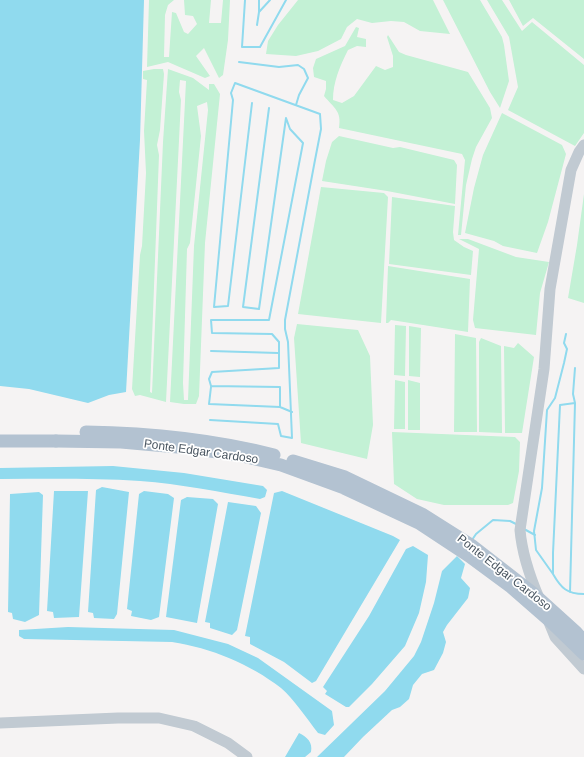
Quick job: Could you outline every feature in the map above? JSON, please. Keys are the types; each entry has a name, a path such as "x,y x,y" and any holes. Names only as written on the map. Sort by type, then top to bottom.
{"main road":[{"name":"Ponte Edgar Cardoso","path":"0,432 133,433 190,438 247,448 280,456 345,477 422,514 471,545 534,594 584,641"},
{"name":"Ponte Edgar Cardoso","path":"0,441 121,442 189,448 238,455 281,465 344,488 419,523 469,556 511,588 584,654"}],"street":[{"path":"584,145 579,152 571,170 550,289 544,369 520,530 521,545 533,584 555,637 584,669"},
{"path":"0,723 118,718 159,718 194,726 228,743 247,757"}],"green space":[{"path":"149,0 174,0 168,5 165,15 164,57 169,57 172,12 176,13 184,32 188,34 197,24 193,16 185,15 184,0 211,0 209,23 221,23 223,0 230,0 228,40 223,75 219,78 204,48 196,56 210,76 205,78 168,62 147,67"},
{"path":"298,0 433,0 450,34 420,31 404,22 391,21 372,23 357,19 347,27 341,39 318,51 296,56 266,54 268,41 278,25"},
{"path":"443,0 480,0 502,37 509,81 500,108 490,92"},
{"path":"487,0 502,0 522,31 532,22 584,65 584,133 575,146 508,110 518,87 509,37"},
{"path":"509,0 584,0 584,59 533,18 523,26"},
{"path":"356,27 359,28 357,37 366,39 366,47 357,46 348,50 342,62 334,87 333,100 342,103 354,96 376,66 385,70 393,67 393,56 387,37 388,35 399,52 468,72 490,108 492,118 476,147 466,185 461,235 458,235 465,160 462,154 339,128 340,122 338,114 324,96 326,81 314,77 313,68 316,59 345,46"},
{"path":"163,69 164,74 160,130 157,145 159,155 150,392 152,393 163,142 168,69 193,78 209,90 209,84 214,84 220,94 205,243 199,396 196,404 170,402 186,81 180,80 179,92 181,100 166,402 140,395 135,396 132,389 146,173 144,131 147,80 143,79 143,71","holes":["207,102 208,110 194,246 188,400 184,400 183,383 187,249 190,243 201,136 197,106"]},
{"path":"502,113 562,145 566,154 548,222 537,253 503,246 494,241 465,233 474,188 483,155"},
{"path":"339,136 393,148 400,147 454,160 457,165 455,204 387,191 322,181 332,142"},
{"path":"321,187 384,193 388,197 381,323 298,314"},
{"path":"584,194 584,303 568,298"},
{"path":"392,197 455,206 453,232 454,240 473,251 471,275 389,264"},
{"path":"459,239 468,239 516,257 549,262 540,293 536,335 475,328 473,320 479,249"},
{"path":"388,266 470,279 468,332 391,320 386,323"},
{"path":"297,324 358,330 370,356 373,425 367,459 301,443 294,338"},
{"path":"395,325 406,326 405,376 394,375"},
{"path":"409,326 421,328 420,377 409,376"},
{"path":"455,334 476,338 477,432 454,432"},
{"path":"481,338 501,346 502,433 479,432 479,342"},
{"path":"518,343 534,357 522,433 505,433 504,346 514,348"},
{"path":"395,380 405,382 405,429 394,429"},
{"path":"408,380 420,383 420,430 408,430"},
{"path":"392,432 515,437 520,442 519,471 513,503 508,505 444,505 417,499 394,484"}],"water":[{"path":"0,0 144,0 140,140 126,392 109,395 88,403 29,389 0,386"},
{"path":"113,466 184,473 263,486 267,490 265,497 260,499 155,482 87,479 0,479 0,468"},
{"path":"102,487 129,492 117,614 114,619 94,618 93,613 88,612 96,490"},
{"path":"54,491 88,491 79,617 54,618 53,612 47,611"},
{"path":"144,491 168,494 174,498 159,617 151,620 131,616 132,611 127,609 139,494"},
{"path":"282,491 400,540 316,681 312,683 284,662 250,644 250,637 245,636 274,493"},
{"path":"39,492 43,495 39,615 25,622 13,619 12,613 8,612 10,494"},
{"path":"187,497 213,499 218,504 197,623 166,617 181,500"},
{"path":"228,502 256,506 261,513 237,630 232,635 210,628 210,623 205,622"},
{"path":"413,546 428,555 426,582 419,613 405,646 372,684 349,707 346,707 325,694 327,691 323,687 369,616 406,549"},
{"path":"457,556 465,564 461,578 470,588 468,598 443,632 446,642 443,653 434,670 422,674 413,685 409,699 400,707 392,710 344,757 317,757 385,691 414,656 421,642 434,603 442,571"},
{"path":"68,627 174,630 228,644 258,658 332,711 334,725 325,735 318,733 296,703 281,688 269,679 230,658 201,648 172,642 24,639 19,636 19,630"},
{"path":"299,733 309,740 311,752 305,757 285,757"}],"waterway":[{"path":"245,0 242,47 260,47 286,0"},
{"path":"259,0 259,12"},
{"path":"257,25 259,12 270,0"},
{"path":"239,62 279,67 298,65 304,69 308,78 299,95 296,105"},
{"path":"210,420 278,424 281,436 292,438 288,342 285,329 285,320 321,129 320,114 235,83 231,93 233,100 214,307 228,306 252,103"},
{"path":"269,108 243,307 259,309 286,118 290,129 303,143 269,320 211,320 212,333 272,334 279,342 279,368 212,372 209,379 211,386 280,387 280,407"},
{"path":"566,334 564,343 567,349 564,363 555,398 547,410 542,488 534,531 536,550 553,574 560,405 575,403"},
{"path":"211,351 278,353"},
{"path":"570,592 575,403 573,394 575,368"},
{"path":"211,387 209,404 280,407 292,412"},
{"path":"472,540 476,534 493,520 510,521 516,524"},
{"path":"524,529 535,535"},
{"path":"553,574 565,589 573,593 584,594"}]}
